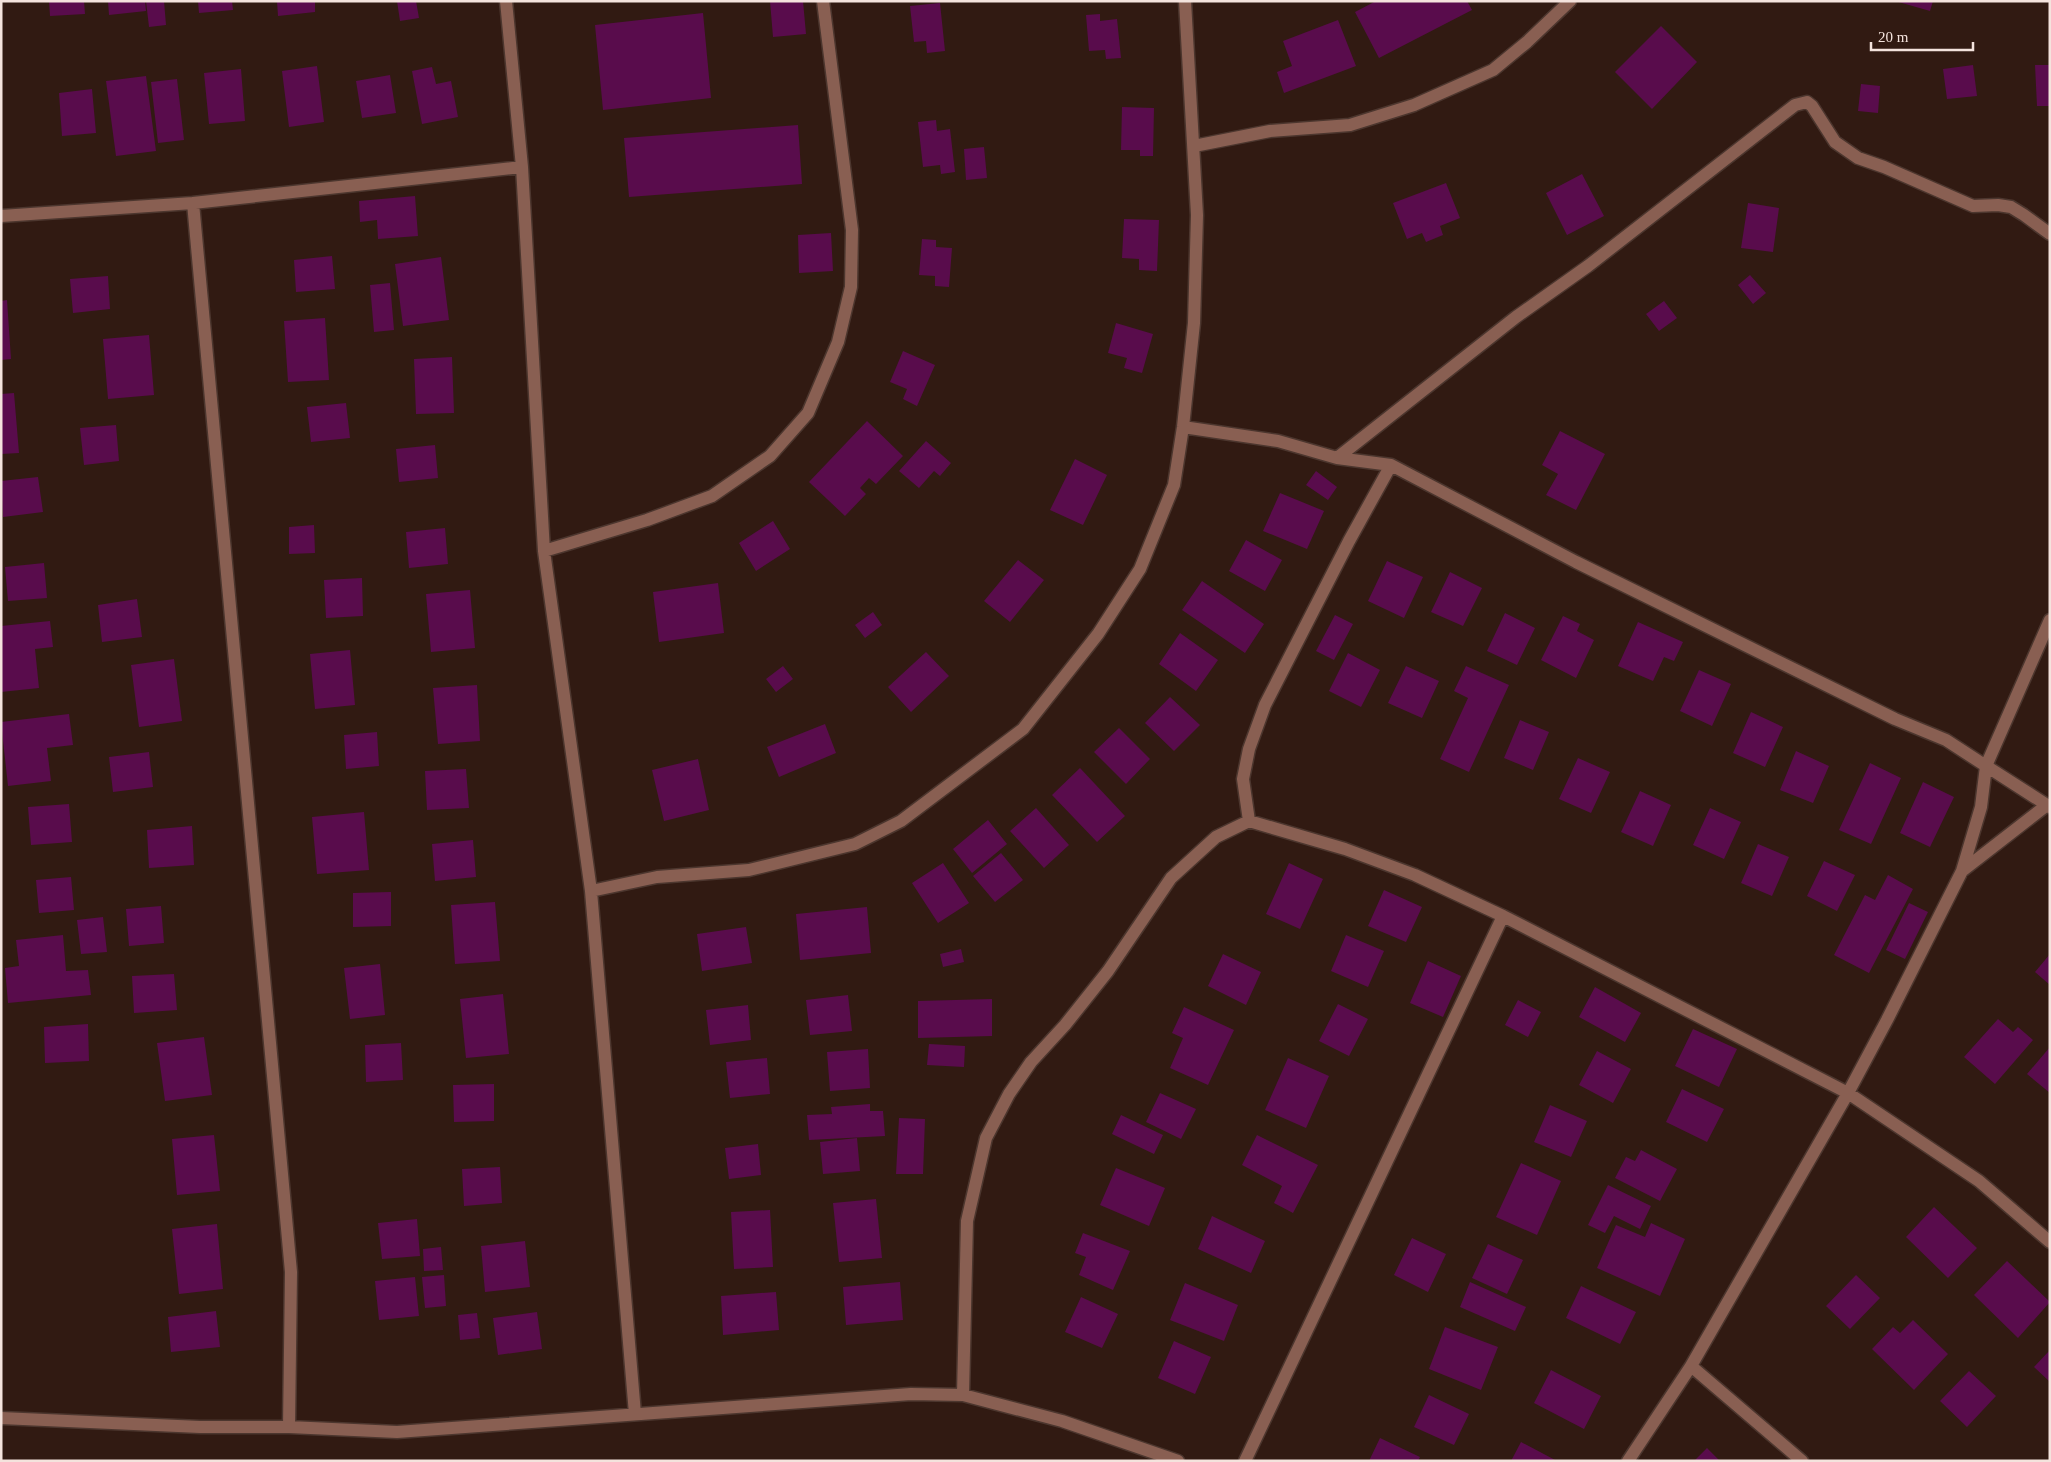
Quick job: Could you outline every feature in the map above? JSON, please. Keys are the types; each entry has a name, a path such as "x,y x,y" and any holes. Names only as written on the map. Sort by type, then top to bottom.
{"street":[{"path":"506,1 522,166 544,551 592,891 635,1414"},
{"path":"544,551 647,520 712,496 770,456 808,413 838,342 851,288 852,230 823,1"},
{"path":"592,891 658,877 750,870 855,844 901,821 980,763 1023,728 1057,688 1098,634 1140,569 1174,485 1183,427 1194,323 1197,215 1185,1"},
{"path":"1194,146 1270,131 1350,125 1414,105 1493,70 1527,42 1570,1"},
{"path":"1337,458 1487,340 1588,266 1795,105 1806,102 1812,106 1835,142 1858,158 1884,167 1973,206 1998,204 2011,207 2050,234"},
{"path":"1,216 193,203 522,166"},
{"path":"193,203 291,1272 290,1427"},
{"path":"1183,427 1278,441 1337,458 1391,465 1576,562 1895,719 1946,740 2048,806 1962,871"},
{"path":"1249,821 1243,779 1249,749 1265,705 1349,541 1391,465"},
{"path":"1628,1461 1691,1366 1848,1093 1962,871 1981,807 1986,766 2050,620"},
{"path":"963,1395 967,1221 986,1138 1009,1094 1031,1062 1065,1025 1108,971 1171,878 1216,837 1249,821 1345,848 1415,875 1503,916 1848,1093 1979,1181 2050,1242"},
{"path":"1245,1461 1503,916"},
{"path":"1691,1366 1802,1461"},
{"path":"1,1418 200,1427 290,1427 398,1432 911,1394 963,1395 1062,1421 1178,1461"}],"building":[{"path":"49,1 84,1 85,14 50,16"},
{"path":"108,1 145,1 146,11 109,15"},
{"path":"146,1 164,1 166,25 149,27"},
{"path":"198,1 232,1 233,10 199,13"},
{"path":"277,1 315,1 315,12 278,16"},
{"path":"397,1 416,1 419,18 400,21"},
{"path":"770,1 803,1 806,34 773,37"},
{"path":"1376,1 1467,1 1472,10 1379,58 1355,12"},
{"path":"1895,1 1933,1 1930,11"},
{"path":"940,3 945,51 927,53 926,41 914,42 910,6"},
{"path":"703,13 711,98 603,110 595,25"},
{"path":"1100,14 1100,21 1117,19 1121,58 1106,59 1105,50 1089,51 1086,15"},
{"path":"1338,20 1356,66 1284,93 1277,72 1292,66 1283,41"},
{"path":"1661,26 1697,62 1652,109 1615,72"},
{"path":"1973,65 1977,96 1947,99 1943,69"},
{"path":"2035,65 2050,65 2050,106 2037,106"},
{"path":"317,66 324,122 289,127 282,71"},
{"path":"432,67 436,84 451,81 458,117 422,124 412,71"},
{"path":"241,69 245,121 209,124 204,73"},
{"path":"390,75 396,113 362,118 356,81"},
{"path":"146,76 156,151 116,156 106,81"},
{"path":"177,79 184,140 158,143 151,82"},
{"path":"1861,84 1880,86 1878,113 1858,111"},
{"path":"92,89 96,133 62,136 59,93"},
{"path":"1122,107 1154,108 1153,156 1140,156 1140,150 1121,150"},
{"path":"936,120 937,131 950,129 955,172 941,174 940,165 923,167 918,122"},
{"path":"798,125 802,184 629,197 624,138"},
{"path":"984,147 987,178 966,180 964,149"},
{"path":"1582,174 1604,216 1567,235 1546,193"},
{"path":"1446,183 1460,218 1440,226 1443,235 1426,242 1422,233 1407,239 1393,203"},
{"path":"415,196 418,236 378,239 377,220 360,222 359,201"},
{"path":"1748,203 1779,208 1773,252 1741,248"},
{"path":"1124,219 1159,220 1157,271 1139,270 1139,259 1122,258"},
{"path":"831,233 833,271 799,273 798,235"},
{"path":"922,239 936,240 936,247 952,248 949,287 935,286 935,276 919,275"},
{"path":"332,256 335,289 296,292 294,260"},
{"path":"441,257 449,320 403,326 395,264"},
{"path":"1750,275 1766,293 1753,304 1738,285"},
{"path":"108,276 110,309 73,313 70,279"},
{"path":"390,283 394,330 374,332 370,285"},
{"path":"7,300 11,359 1,360 1,301"},
{"path":"1664,301 1677,318 1659,331 1646,314"},
{"path":"325,318 329,380 288,382 284,321"},
{"path":"1116,323 1153,334 1142,373 1124,368 1127,358 1108,353"},
{"path":"149,335 154,395 108,399 103,339"},
{"path":"903,351 935,365 917,406 903,399 907,389 890,382"},
{"path":"452,357 454,413 416,414 414,359"},
{"path":"14,393 19,453 1,454 1,394"},
{"path":"346,403 350,438 311,442 307,407"},
{"path":"867,421 903,456 876,484 869,478 860,488 866,494 845,516 809,482"},
{"path":"116,425 119,461 84,465 80,428"},
{"path":"1560,431 1605,454 1576,510 1546,495 1558,474 1542,465"},
{"path":"926,441 951,463 940,476 934,471 919,488 899,471"},
{"path":"435,445 438,478 399,482 396,449"},
{"path":"1075,459 1107,475 1083,525 1050,510"},
{"path":"1316,471 1337,487 1328,500 1306,485"},
{"path":"38,477 43,512 3,517 1,481"},
{"path":"1280,493 1324,511 1307,549 1263,531"},
{"path":"773,521 790,549 756,571 739,543"},
{"path":"314,525 315,553 289,554 289,527"},
{"path":"445,528 448,564 409,568 406,532"},
{"path":"1246,540 1282,560 1265,591 1229,571"},
{"path":"1018,560 1044,580 1010,622 984,601"},
{"path":"1387,561 1423,577 1404,618 1368,601"},
{"path":"44,563 47,598 8,601 5,567"},
{"path":"1450,572 1482,588 1463,626 1431,612"},
{"path":"362,578 363,616 326,618 324,580"},
{"path":"1202,581 1264,624 1245,653 1182,610"},
{"path":"718,583 724,633 659,642 653,592"},
{"path":"470,590 475,648 431,652 426,594"},
{"path":"137,599 142,637 102,642 98,605"},
{"path":"873,612 882,625 865,638 855,625"},
{"path":"1505,613 1535,628 1517,665 1487,651"},
{"path":"1335,615 1353,624 1334,660 1316,651"},
{"path":"1563,616 1580,624 1577,631 1594,640 1576,678 1541,660"},
{"path":"50,621 53,647 35,649 39,688 1,692 1,626"},
{"path":"1638,622 1683,642 1674,661 1664,657 1653,681 1618,666"},
{"path":"1180,633 1218,660 1196,691 1159,664"},
{"path":"350,650 355,705 315,709 310,654"},
{"path":"926,652 949,676 911,712 888,687"},
{"path":"1348,653 1380,670 1361,707 1329,691"},
{"path":"174,659 182,721 139,727 131,665"},
{"path":"783,666 793,679 776,692 766,679"},
{"path":"1406,666 1439,681 1422,718 1388,703"},
{"path":"1466,666 1509,685 1469,772 1440,759 1468,698 1454,691"},
{"path":"1699,670 1731,684 1712,726 1680,711"},
{"path":"477,685 480,741 438,744 433,688"},
{"path":"1170,697 1200,725 1174,751 1145,723"},
{"path":"1751,712 1783,727 1765,767 1733,753"},
{"path":"69,714 73,745 47,748 51,781 8,786 1,722"},
{"path":"1520,720 1549,732 1533,770 1504,758"},
{"path":"825,724 836,753 779,777 767,747"},
{"path":"1119,728 1150,759 1126,784 1094,752"},
{"path":"377,732 379,766 346,769 344,735"},
{"path":"1796,751 1829,766 1813,803 1780,790"},
{"path":"149,752 153,787 113,792 109,757"},
{"path":"1578,758 1610,772 1591,813 1559,799"},
{"path":"698,759 709,810 664,821 652,770"},
{"path":"1870,763 1901,778 1871,844 1839,830"},
{"path":"1080,768 1125,816 1097,842 1052,795"},
{"path":"466,769 469,808 427,810 425,771"},
{"path":"1923,782 1954,797 1930,847 1900,833"},
{"path":"1640,791 1671,805 1653,846 1621,832"},
{"path":"69,804 72,842 31,845 28,807"},
{"path":"1036,808 1069,845 1044,868 1010,831"},
{"path":"1710,808 1741,822 1724,859 1693,845"},
{"path":"364,812 369,870 317,874 312,817"},
{"path":"988,820 1007,844 972,873 953,849"},
{"path":"192,826 194,865 149,868 147,830"},
{"path":"473,840 476,877 435,881 432,844"},
{"path":"1758,844 1789,857 1772,896 1741,883"},
{"path":"1001,853 1023,880 995,902 973,876"},
{"path":"1824,861 1855,875 1837,911 1807,896"},
{"path":"943,863 969,903 938,923 912,883"},
{"path":"1289,863 1323,879 1300,929 1266,914"},
{"path":"1888,875 1913,889 1869,973 1834,955 1865,895 1875,900"},
{"path":"71,877 74,910 39,913 36,880"},
{"path":"1384,890 1422,907 1406,942 1368,926"},
{"path":"391,892 391,926 353,927 353,893"},
{"path":"495,902 500,961 455,964 451,905"},
{"path":"1909,903 1928,912 1905,959 1886,950"},
{"path":"161,906 164,943 129,946 126,909"},
{"path":"867,907 871,953 800,960 796,914"},
{"path":"103,917 107,952 81,954 77,920"},
{"path":"746,927 752,963 702,971 697,934"},
{"path":"63,935 66,971 88,970 91,995 8,1003 5,968 19,966 16,940"},
{"path":"1346,935 1384,951 1368,987 1331,971"},
{"path":"961,949 964,962 943,967 940,954"},
{"path":"1223,954 1261,972 1246,1005 1208,986"},
{"path":"2050,954 2050,985 2035,972"},
{"path":"1428,961 1461,976 1443,1017 1410,1003"},
{"path":"380,964 385,1015 350,1019 344,968"},
{"path":"174,974 177,1010 134,1013 132,976"},
{"path":"1595,987 1641,1013 1625,1042 1579,1017"},
{"path":"503,994 509,1054 466,1058 460,999"},
{"path":"848,995 852,1031 810,1035 806,1000"},
{"path":"992,999 992,1036 918,1038 918,1001"},
{"path":"1518,1000 1541,1012 1528,1037 1505,1025"},
{"path":"1338,1004 1368,1019 1349,1056 1319,1041"},
{"path":"748,1005 751,1040 710,1045 706,1010"},
{"path":"1184,1007 1234,1030 1208,1085 1170,1068 1183,1038 1172,1033"},
{"path":"1998,1019 2013,1032 2018,1027 2033,1040 1995,1084 1964,1057"},
{"path":"88,1024 89,1061 45,1063 44,1027"},
{"path":"1693,1029 1737,1049 1719,1087 1675,1066"},
{"path":"204,1037 212,1095 165,1101 157,1043"},
{"path":"401,1043 403,1080 366,1082 365,1045"},
{"path":"929,1044 965,1046 964,1067 927,1065"},
{"path":"2050,1047 2050,1093 2027,1074"},
{"path":"868,1049 870,1088 830,1091 827,1052"},
{"path":"1597,1051 1631,1069 1613,1103 1579,1085"},
{"path":"767,1058 770,1094 730,1098 726,1062"},
{"path":"1288,1058 1329,1076 1306,1128 1265,1110"},
{"path":"494,1084 494,1121 454,1122 453,1085"},
{"path":"1682,1089 1724,1109 1707,1142 1666,1122"},
{"path":"1160,1093 1196,1109 1181,1139 1146,1122"},
{"path":"870,1104 870,1111 883,1111 885,1136 809,1140 807,1115 832,1114 831,1107"},
{"path":"1550,1105 1587,1121 1571,1157 1534,1142"},
{"path":"1121,1115 1163,1135 1154,1154 1112,1134"},
{"path":"899,1118 925,1119 923,1174 896,1174"},
{"path":"214,1135 220,1191 177,1195 172,1139"},
{"path":"1257,1135 1318,1165 1293,1213 1274,1203 1282,1186 1242,1165"},
{"path":"857,1138 860,1171 823,1174 820,1142"},
{"path":"758,1144 761,1175 729,1179 725,1148"},
{"path":"1641,1150 1677,1169 1660,1201 1615,1178 1626,1157 1635,1161"},
{"path":"1521,1163 1561,1181 1537,1235 1496,1217"},
{"path":"500,1167 502,1203 464,1206 462,1169"},
{"path":"1116,1168 1165,1188 1149,1226 1100,1205"},
{"path":"1608,1185 1651,1206 1640,1229 1614,1216 1605,1233 1588,1225"},
{"path":"876,1199 882,1258 839,1262 833,1203"},
{"path":"1934,1207 1977,1248 1948,1278 1906,1237"},
{"path":"770,1210 773,1267 734,1269 731,1212"},
{"path":"1212,1216 1265,1241 1251,1273 1198,1249"},
{"path":"417,1219 420,1256 382,1259 378,1223"},
{"path":"1651,1223 1685,1239 1660,1296 1597,1268 1616,1225 1645,1237"},
{"path":"217,1224 223,1289 179,1294 172,1229"},
{"path":"1083,1233 1130,1251 1113,1290 1079,1275 1086,1257 1075,1253"},
{"path":"1412,1238 1446,1254 1428,1292 1394,1275"},
{"path":"525,1241 530,1287 485,1292 481,1246"},
{"path":"1488,1244 1523,1260 1507,1294 1472,1278"},
{"path":"441,1247 443,1270 424,1271 423,1249"},
{"path":"2007,1261 2050,1302 2018,1338 1974,1295"},
{"path":"444,1275 446,1306 425,1308 422,1277"},
{"path":"1856,1275 1880,1298 1850,1329 1826,1306"},
{"path":"415,1277 419,1316 379,1320 375,1281"},
{"path":"900,1282 903,1320 846,1325 843,1287"},
{"path":"1470,1282 1526,1307 1515,1331 1460,1307"},
{"path":"1185,1283 1238,1305 1224,1341 1170,1320"},
{"path":"1581,1286 1636,1312 1620,1344 1566,1318"},
{"path":"776,1292 779,1330 723,1335 721,1296"},
{"path":"1081,1297 1118,1314 1102,1348 1065,1332"},
{"path":"216,1311 220,1347 171,1352 168,1317"},
{"path":"537,1312 542,1349 498,1355 493,1318"},
{"path":"477,1313 480,1338 460,1340 458,1315"},
{"path":"1913,1320 1948,1354 1914,1390 1872,1349 1893,1327 1900,1333"},
{"path":"1445,1327 1498,1347 1481,1390 1429,1369"},
{"path":"1174,1341 1211,1357 1195,1394 1158,1378"},
{"path":"2050,1350 2050,1382 2034,1367"},
{"path":"1551,1370 1601,1396 1584,1429 1534,1403"},
{"path":"1969,1371 1996,1396 1967,1427 1940,1401"},
{"path":"1429,1395 1469,1414 1454,1445 1414,1427"},
{"path":"1380,1438 1420,1457 1418,1461 1369,1461"},
{"path":"1521,1442 1557,1461 1511,1461"},
{"path":"1707,1448 1720,1461 1694,1461"}]}
